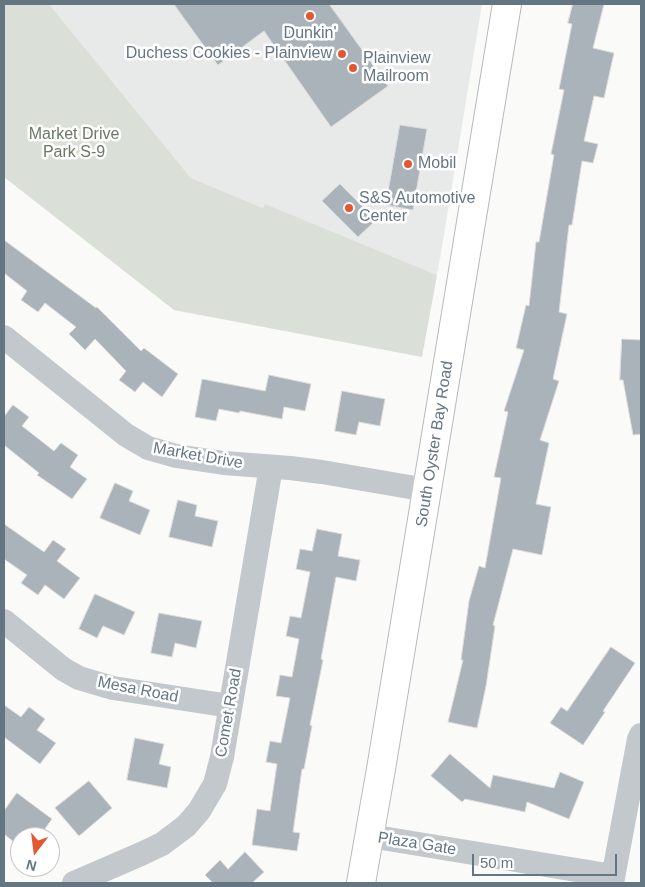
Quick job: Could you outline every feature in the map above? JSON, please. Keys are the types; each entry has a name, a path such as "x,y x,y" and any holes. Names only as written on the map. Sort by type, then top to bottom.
{"main road":[{"name":"South Oyster Bay Road","path":"361,883 507,4"}],"street":[{"name":"Market Drive","path":"4,337 126,436 148,448 176,456 224,463 322,472 427,490"},
{"name":"Comet Road","path":"74,883 162,844 186,826 199,811 215,784 222,757 272,467"},
{"name":"Mesa Road","path":"4,621 64,669 79,678 113,688 230,706"},
{"path":"612,879 641,735"},
{"name":"Plaza Gate","path":"370,836 612,879"}],"shaded area":[{"path":"49,4 482,4 437,275 266,205 263,208 191,178"}],"green space":[{"name":"Market Drive Park S-9","path":"4,4 49,4 191,178 263,208 265,204 437,275 422,357 174,310 4,177"}],"building":[{"path":"174,4 329,4 388,86 331,127 264,31 218,65"},
{"path":"573,4 604,4 593,48 614,53 604,98 594,96 584,141 598,144 593,163 582,161 572,225 569,225 559,312 567,314 553,379 559,381 540,440 549,443 536,504 551,507 542,555 513,549 493,625 495,626 486,686 477,728 448,722 463,660 461,660 469,601 479,566 485,568 501,478 494,477 508,412 504,411 524,350 516,348 526,305 529,306 536,242 539,242 554,155 551,154 564,90 559,89 572,24 568,23"},
{"path":"400,125 427,129 413,210 386,205"},
{"path":"340,184 376,220 358,237 322,201"},
{"path":"4,240 97,307 141,351 144,348 178,374 162,397 143,382 135,392 119,380 126,371 95,339 85,350 69,334 76,327 45,303 38,312 21,300 27,291 4,273"},
{"path":"622,339 641,340 641,434 633,435 623,380 620,380"},
{"path":"269,375 311,384 305,411 284,407 282,419 219,409 216,421 195,417 202,379 265,391"},
{"path":"342,391 385,399 380,426 359,422 356,435 335,431"},
{"path":"13,405 29,417 22,426 54,451 61,443 78,455 70,467 87,479 72,499 37,475 39,473 4,445 4,417"},
{"path":"115,483 133,491 129,501 150,510 140,535 100,518"},
{"path":"178,500 197,505 195,516 218,521 212,547 169,537"},
{"path":"4,524 44,552 53,540 66,549 57,561 80,578 64,599 45,585 38,595 21,583 27,575 4,559"},
{"path":"317,529 342,534 338,556 360,560 356,581 336,577 321,659 323,660 310,725 312,726 304,769 302,769 293,832 300,833 297,851 252,845 257,809 270,811 277,764 266,762 270,741 281,743 290,698 276,696 280,675 292,677 299,639 286,636 290,616 301,618 310,572 296,569 300,549 312,551"},
{"path":"95,594 135,612 124,635 103,626 97,638 79,629"},
{"path":"159,613 202,621 196,648 175,643 172,657 151,653"},
{"path":"611,647 635,663 583,745 550,723 561,707 567,711"},
{"path":"4,705 21,717 29,707 45,719 37,730 56,743 40,764 4,737"},
{"path":"135,738 164,744 159,764 171,767 167,788 127,780"},
{"path":"450,754 490,788 493,775 554,788 560,772 584,782 569,819 527,802 525,812 465,799 462,802 431,776"},
{"path":"89,781 112,808 79,836 55,808"},
{"path":"17,793 52,819 46,827 10,827 10,839 4,834 4,811"},
{"path":"245,852 264,872 252,883 213,883 205,875 220,860 228,869"}],"place":[{"name":"Dunkin'","path":"310,16"},
{"name":"Duchess Cookies - Plainview","path":"342,54"},
{"name":"Plainview Mailroom","path":"353,68"},
{"name":"Mobil","path":"408,164"},
{"name":"S&S Automotive Center","path":"349,208"}]}
